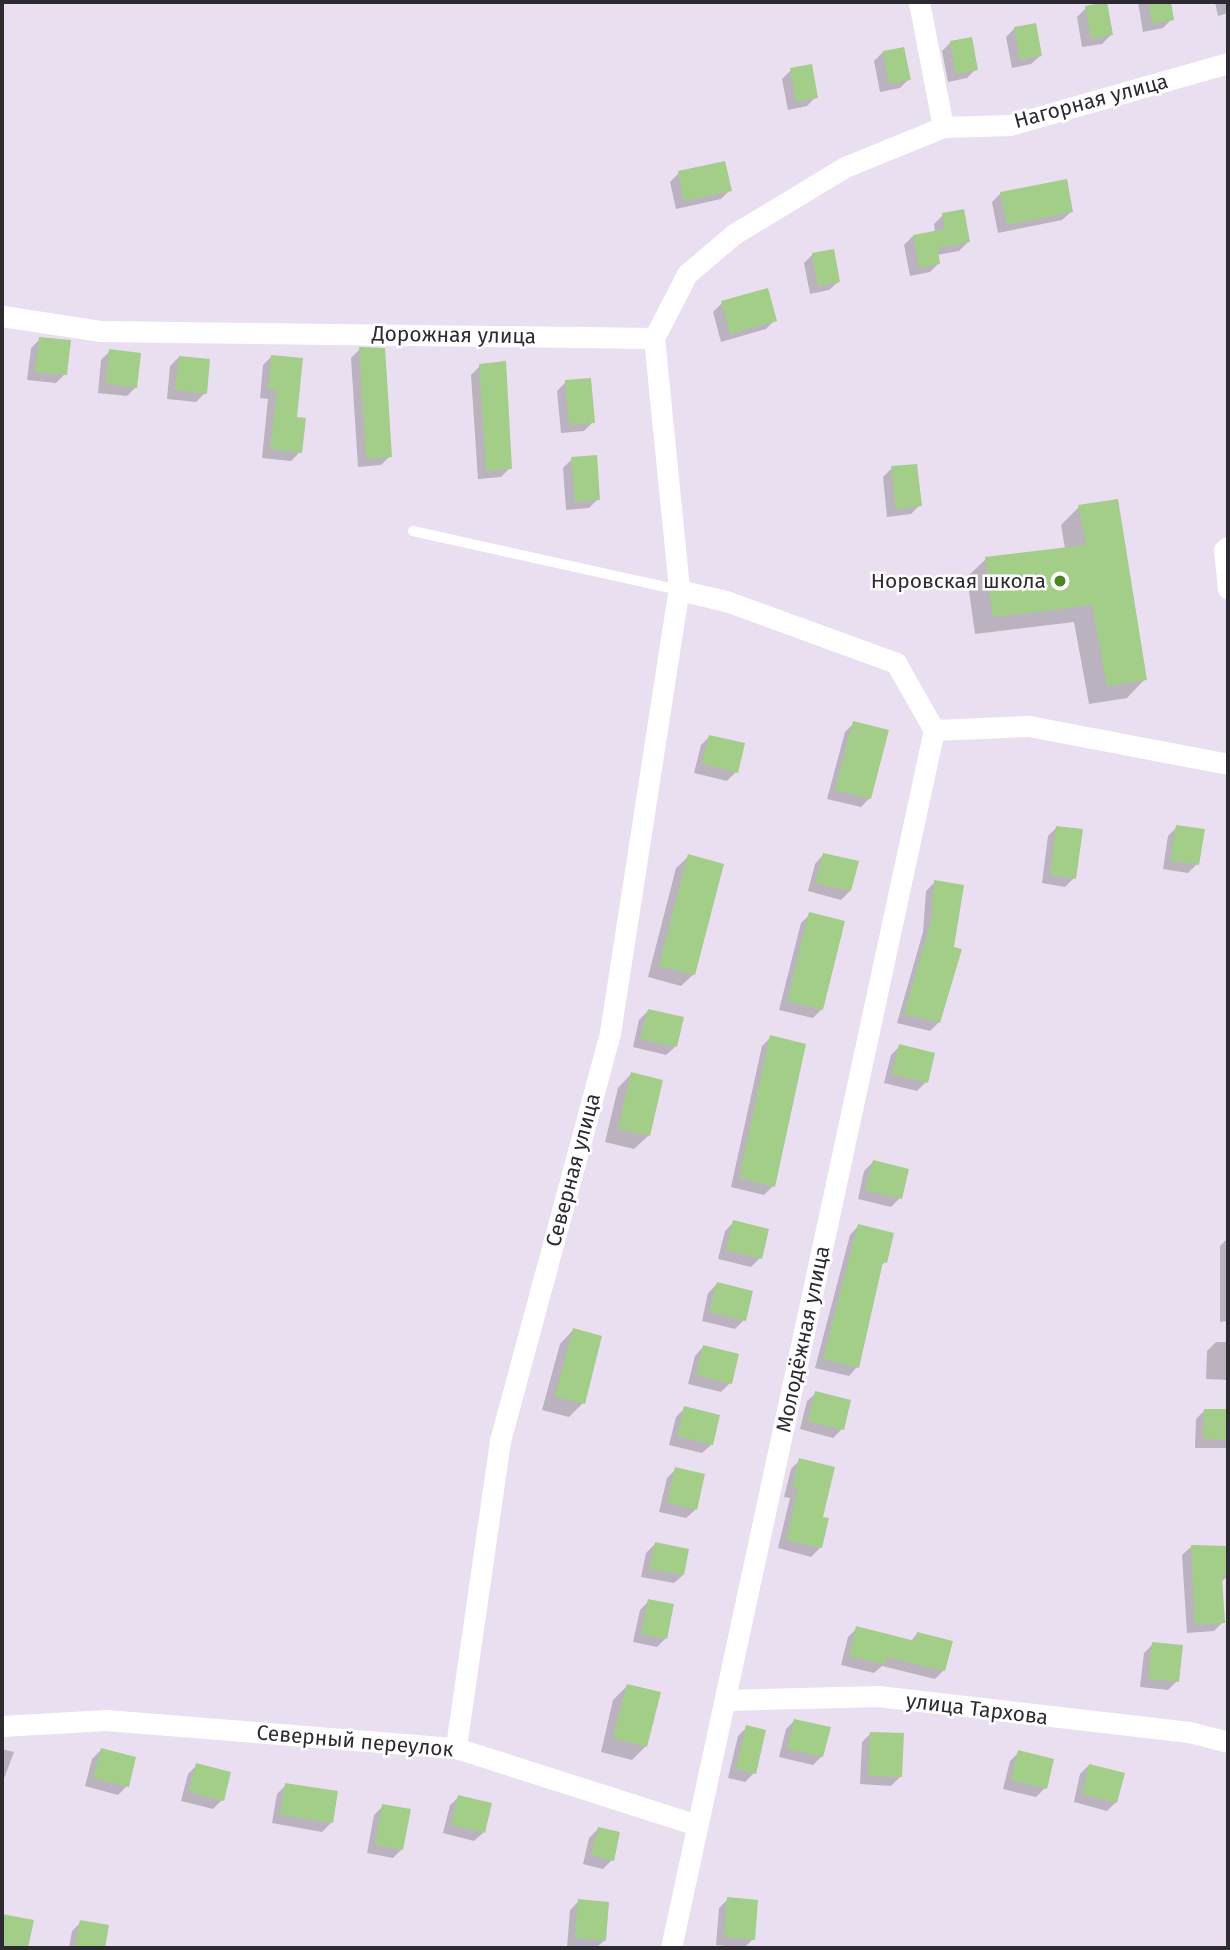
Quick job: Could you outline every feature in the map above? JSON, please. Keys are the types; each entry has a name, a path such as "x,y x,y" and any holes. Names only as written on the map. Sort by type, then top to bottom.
{"street":[{"path":"919,2 943,127"},
{"name":"Нагорная улица","path":"654,338 687,274 734,234 845,167 943,127 1010,124 1228,63"},
{"name":"Дорожная улица","path":"2,316 100,331 654,338"},
{"path":"654,338 679,590 726,601 897,663 934,730 1029,726 1228,764"},
{"path":"1228,547 1224,550 1228,589"},
{"name":"Северная улица","path":"456,1748 500,1441 610,1033 679,590"},
{"name":"Молодёжная улица","path":"671,1948 934,730"},
{"name":"улица Тархова","path":"725,1700 878,1696 1189,1732 1228,1742"},
{"name":"Северный переулок","path":"2,1726 106,1720 456,1748 698,1825"}],"lane":[{"path":"413,531 679,590"}],"building":[{"path":"1107,2 1113,35 1091,39 1085,6"},
{"path":"1148,2 1171,2 1174,20 1152,24"},
{"path":"1036,23 1042,56 1020,60 1014,27"},
{"path":"972,37 978,70 956,74 950,41"},
{"path":"904,47 911,80 889,84 883,51"},
{"path":"812,64 818,98 796,102 790,68"},
{"path":"725,161 732,191 684,201 678,171"},
{"path":"1067,179 1073,212 1007,225 1000,192"},
{"path":"964,209 970,242 938,248 940,264 919,268 913,235 945,229 942,213"},
{"path":"834,249 840,282 818,286 812,253"},
{"path":"768,288 777,321 730,334 721,301"},
{"path":"39,337 71,340 67,375 35,372"},
{"path":"359,347 385,348 392,457 366,459"},
{"path":"109,349 141,353 137,388 106,384"},
{"path":"271,355 303,358 297,417 306,418 302,453 270,449 277,390 268,389"},
{"path":"179,356 210,359 207,394 175,390"},
{"path":"506,361 512,469 486,471 479,364"},
{"path":"591,378 595,423 569,425 565,380"},
{"path":"597,455 600,500 575,502 571,457"},
{"path":"917,464 922,506 896,509 891,466"},
{"name":"Норовская школа","path":"1118,499 1147,680 1107,686 1092,605 993,617 985,557 1086,545 1078,505"},
{"path":"853,721 889,730 871,799 835,790"},
{"path":"709,735 745,743 738,773 702,764"},
{"path":"1176,825 1205,829 1199,865 1170,861"},
{"path":"1056,826 1083,829 1076,879 1050,875"},
{"path":"823,853 859,861 851,891 815,883"},
{"path":"688,854 724,864 695,975 659,966"},
{"path":"934,880 964,885 954,947 962,949 940,1023 904,1014 931,922"},
{"path":"809,912 845,921 823,1010 787,1001"},
{"path":"648,1009 684,1017 677,1047 640,1039"},
{"path":"770,1035 806,1044 775,1187 739,1178"},
{"path":"899,1044 935,1053 928,1083 892,1074"},
{"path":"631,1072 663,1080 650,1136 618,1129"},
{"path":"873,1160 909,1169 902,1199 865,1190"},
{"path":"733,1220 769,1229 762,1259 726,1250"},
{"path":"858,1224 894,1233 887,1263 883,1262 859,1368 823,1359"},
{"path":"717,1282 753,1291 746,1321 709,1312"},
{"path":"573,1328 602,1336 585,1404 555,1397"},
{"path":"703,1345 739,1354 732,1384 696,1375"},
{"path":"815,1391 851,1400 844,1430 808,1421"},
{"path":"684,1406 720,1415 713,1445 677,1436"},
{"path":"1204,1409 1228,1409 1228,1440 1203,1439"},
{"path":"799,1458 835,1467 823,1517 829,1518 822,1548 786,1540 798,1489 792,1488"},
{"path":"675,1467 705,1474 697,1510 667,1503"},
{"path":"655,1542 689,1549 684,1575 649,1569"},
{"path":"1191,1545 1228,1546 1228,1576 1222,1576 1225,1623 1195,1625"},
{"path":"648,1599 674,1604 667,1639 641,1634"},
{"path":"856,1626 915,1641 917,1632 953,1641 945,1671 887,1657 885,1665 849,1656"},
{"path":"1152,1642 1183,1645 1179,1682 1148,1679"},
{"path":"627,1684 661,1692 647,1747 613,1738"},
{"path":"794,1719 831,1727 823,1757 787,1749"},
{"path":"746,1725 766,1730 756,1774 736,1769"},
{"path":"870,1732 904,1733 902,1777 868,1776"},
{"path":"101,1748 136,1757 129,1787 93,1778"},
{"path":"1018,1750 1054,1759 1047,1789 1011,1780"},
{"path":"196,1763 231,1772 224,1801 189,1792"},
{"path":"1089,1764 1125,1773 1117,1803 1082,1794"},
{"path":"285,1783 338,1791 333,1823 280,1815"},
{"path":"458,1795 492,1803 485,1833 451,1825"},
{"path":"382,1804 411,1809 403,1850 375,1845"},
{"path":"598,1827 620,1832 614,1861 591,1855"},
{"path":"727,1897 758,1900 755,1940 724,1937"},
{"path":"578,1899 609,1902 606,1941 575,1938"},
{"path":"2,1914 34,1920 28,1948 2,1948"},
{"path":"80,1920 109,1925 105,1948 75,1948"}],"place":[{"name":"Норовская школа","path":"1060,581"}]}
